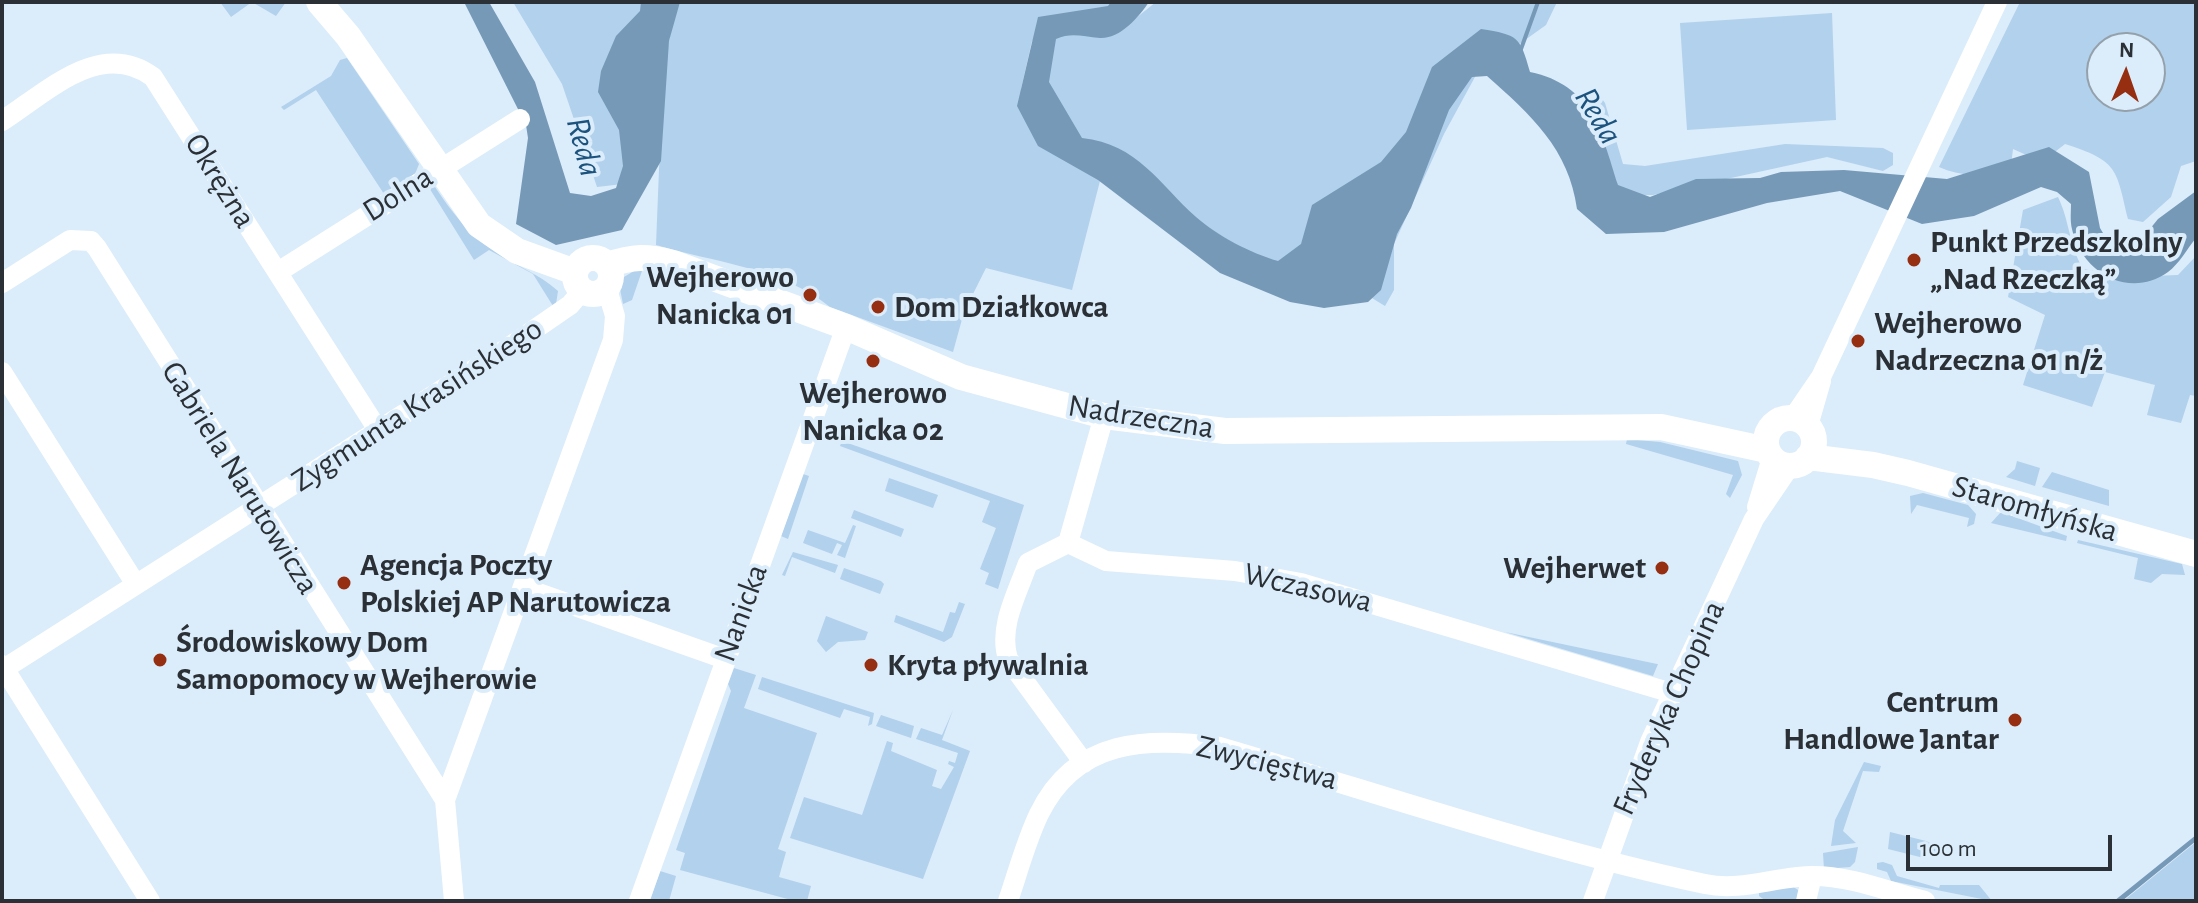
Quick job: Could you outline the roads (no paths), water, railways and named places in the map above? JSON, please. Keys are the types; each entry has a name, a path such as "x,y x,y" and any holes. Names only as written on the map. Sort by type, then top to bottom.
{"main road":[{"path":"319,2 348,36 479,225 517,251 593,279"},
{"name":"Nadrzeczna","path":"593,279 632,256 648,256 846,327 961,377 1104,416 1225,431 1661,427 1790,443"},
{"name":"Staromłyńska","path":"1790,443 2196,554"}],"street":[{"name":"Fryderyka Chopina","path":"1593,901 1639,769 1672,693 1997,2"},
{"name":"Okrężna","path":"2,121 91,64 124,62 145,71 169,100 378,430"},
{"name":"Dolna","path":"278,272 520,119"},
{"name":"Gabriela Narutowicza","path":"2,283 70,240 91,241 445,800"},
{"name":"Zygmunta Krasińskiego","path":"3,668 259,508 562,311 593,279"},
{"path":"454,901 445,800 613,341 615,316 593,279"},
{"name":"Nanicka","path":"639,901 846,327"},
{"path":"2,372 135,583"},
{"path":"1084,763 1008,659 1003,645 1004,630 1028,563 1068,543 1104,416"},
{"name":"Wczasowa","path":"1068,543 1106,561 1235,571 1301,583 1672,693"},
{"path":"524,588 725,659"},
{"path":"3,668 150,901"},
{"name":"Zwycięstwa","path":"1008,901 1039,813 1062,783 1084,763 1117,745 1167,739 1220,747 1606,860 1708,885 1746,893 1812,876 1837,878 1925,901"},
{"path":"1806,901 1812,876"}],"waterway":[{"path":"1521,49 1538,2"}],"place":[{"name":"Punkt Przedszkolny „Nad Rzeczką”","path":"1914,260"},
{"name":"Wejherowo Nanicka 01","path":"810,295"},
{"name":"Dom Działkowca","path":"878,307"},
{"name":"Wejherowo Nadrzeczna 01 n/ż","path":"1858,341"},
{"name":"Wejherowo Nanicka 02","path":"873,361"},
{"name":"Wejherwet","path":"1662,568"},
{"name":"Agencja Poczty Polskiej AP Narutowicza","path":"344,583"},
{"name":"Środowiskowy Dom Samopomocy w Wejherowie","path":"160,660"},
{"name":"Kryta pływalnia","path":"871,665"},
{"name":"Centrum Handlowe Jantar","path":"2015,720"}],"water label":[{"name":"Reda","path":"1598,116"},
{"name":"Reda","path":"584,147"}]}
